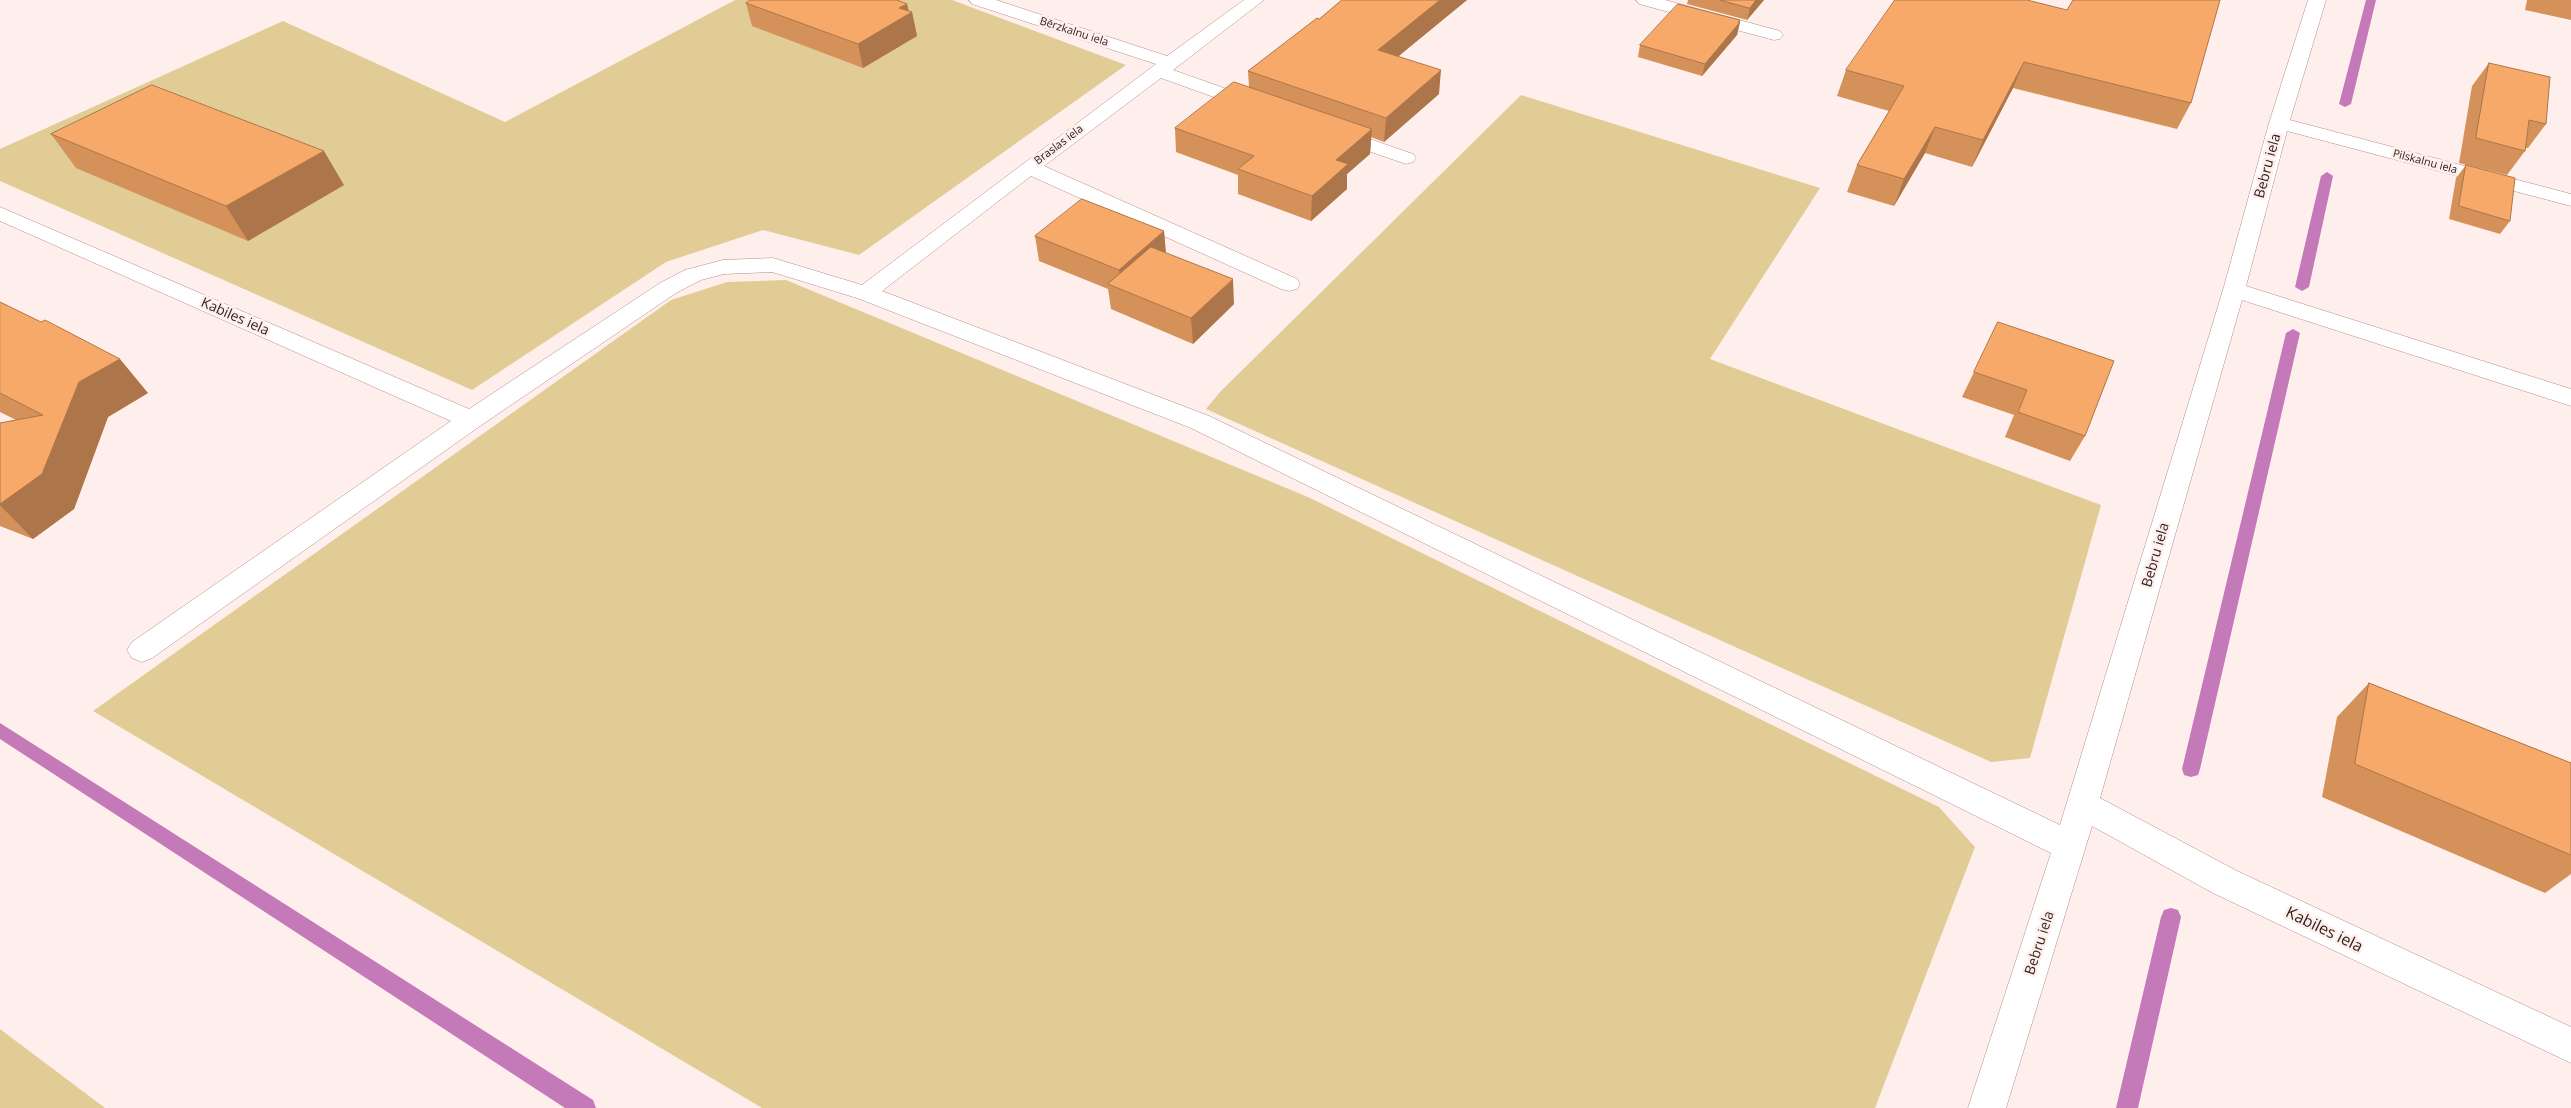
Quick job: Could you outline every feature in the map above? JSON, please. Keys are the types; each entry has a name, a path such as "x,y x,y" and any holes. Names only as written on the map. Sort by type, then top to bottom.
{"street":[{"name":"Bērzkalnu iela","path":"978,0 1164,67 1269,110"},
{"name":"Braslas iela","path":"865,293 1029,167 1255,0"},
{"path":"1645,0 1774,35"},
{"name":"Bebru iela","path":"1988,1108 2070,846 2234,290 2279,123 2317,0"},
{"name":"Pilskalnu iela","path":"2279,123 2571,200"},
{"path":"1315,126 1406,158"},
{"path":"1029,167 1289,284"},
{"name":"Kabiles iela","path":"0,213 471,420"},
{"path":"142,650 471,420 668,288 694,275 723,267 774,265 865,293 1200,422 2070,846"},
{"path":"2234,290 2571,398"},
{"name":"Kabiles iela","path":"2082,804 2225,882 2571,1045"}],"shaded area":[{"path":"735,0 952,0 1126,65 859,255 763,230 666,262 472,390 0,181 0,149 283,21 505,122"},
{"path":"1521,95 1820,188 1710,359 2101,505 2030,758 1991,762 1206,409 1220,392"},
{"path":"786,280 1308,497 1939,807 1975,847 1875,1108 762,1108 93,711 671,300 727,282"},
{"path":"0,1029 105,1108 0,1108"}],"building":[{"path":"751,0 897,0 907,4 899,8 912,12 858,44 746,3"},
{"path":"1342,0 1440,0 1378,50 1441,70 1386,118 1248,71"},
{"path":"1720,0 1756,0 1750,8"},
{"path":"1895,0 2027,0 2067,10 2073,0 2220,0 2191,103 2024,62 1983,140 1935,127 1904,179 1857,165 1904,86 1846,70"},
{"path":"1678,4 1740,20 1705,64 1640,45"},
{"path":"2489,63 2550,77 2546,124 2529,120 2525,151 2476,138"},
{"path":"1234,82 1372,129 1336,160 1348,164 1312,196 1238,169 1254,156 1175,128"},
{"path":"152,85 324,151 226,206 51,134"},
{"path":"2466,165 2515,178 2510,221 2459,206"},
{"path":"1082,199 1164,231 1119,270 1035,236"},
{"path":"1151,247 1233,279 1191,318 1108,284"},
{"path":"0,302 41,322 45,320 120,359 79,382 42,474 0,504 0,423 43,415 0,393"},
{"path":"1998,322 2114,361 2085,436 2018,412 2027,390 1974,372"},
{"path":"2369,683 2571,763 2571,855 2355,764"}],"waterway":[{"path":"2345,104 2371,0"},
{"path":"2302,287 2327,176"},
{"path":"2191,769 2293,333"},
{"path":"0,730 585,1108"},
{"path":"2127,1108 2171,917"}]}
